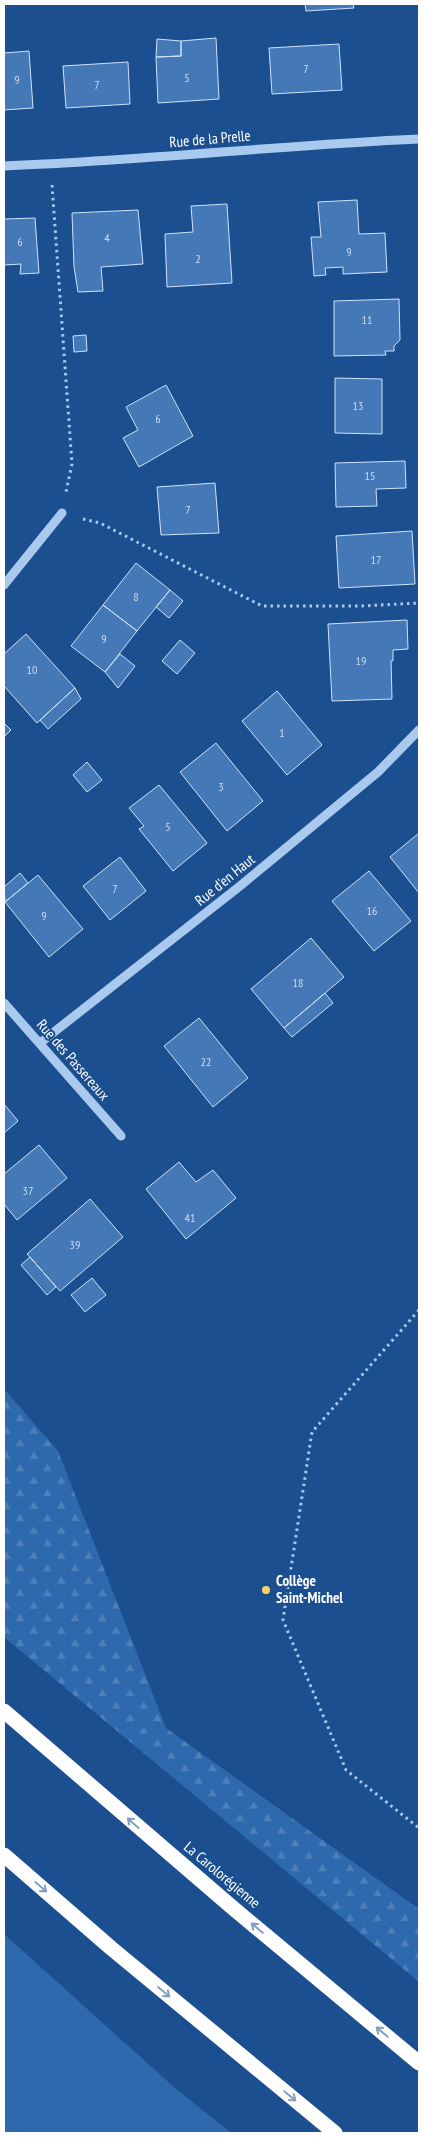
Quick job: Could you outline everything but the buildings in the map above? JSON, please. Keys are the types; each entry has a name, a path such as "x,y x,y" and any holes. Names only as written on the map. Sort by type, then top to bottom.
{"highway":[{"name":"La Carolorégienne","path":"4,1711 232,1908 419,2063"},
{"path":"4,1855 111,1948 335,2133"}],"street":[{"name":"Rue de la Prelle","path":"4,166 419,139"},
{"path":"4,585 62,513"},
{"name":"Rue d'en Haut","path":"40,1043 240,886 378,772 419,730"},
{"name":"Rue des Passereaux","path":"4,1003 120,1136"}],"path":[{"path":"50,164 72,464 62,513 100,523 262,606 361,606 419,603"},
{"path":"419,1310 312,1432 283,1620 346,1770 419,1828"}],"green space":[{"path":"4,1389 58,1451 166,1728 419,1909 419,1982 4,1637"},
{"path":"4,1934 175,2088 231,2133 4,2133"}],"place":[{"name":"Collège Saint-Michel","path":"266,1590"}]}
